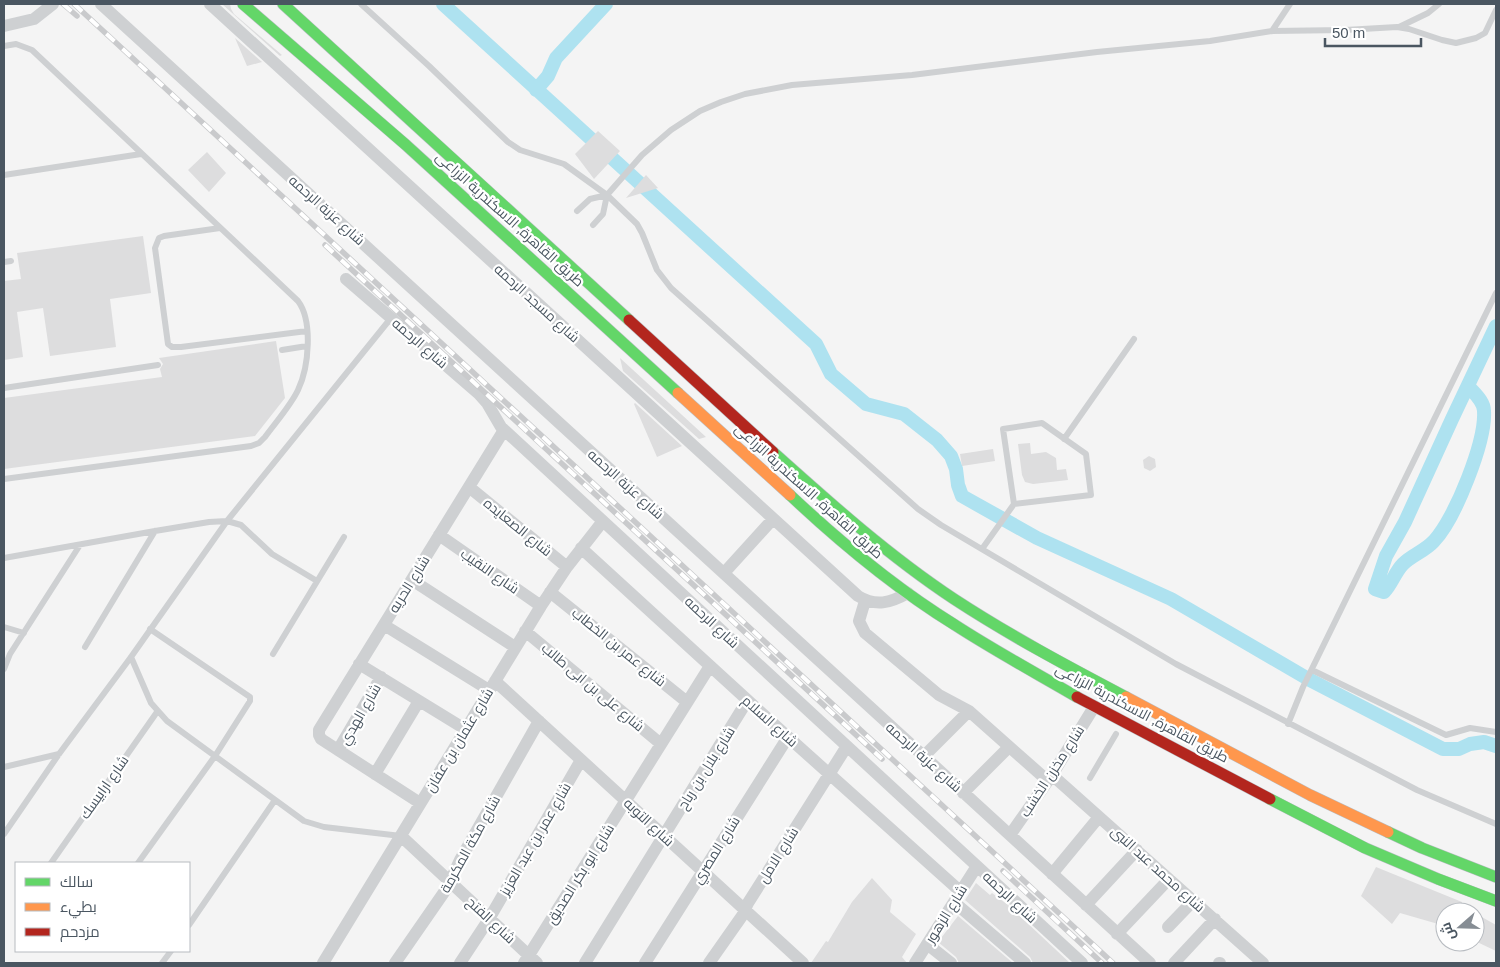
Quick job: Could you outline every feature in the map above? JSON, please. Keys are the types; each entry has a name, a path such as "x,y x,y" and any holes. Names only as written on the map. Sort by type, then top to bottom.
{"highway":[{"name":"طريق القاهرة, الاسكندرية الزراعى","path":"243,4 406,145 833,535 873,568 954,626 1094,706 1365,848 1496,901"},
{"name":"طريق القاهرة, الاسكندرية الزراعى","path":"283,4 760,440 852,522 897,558 953,598 1010,634 1112,690 1310,795 1422,848 1496,877"}],"street":[{"path":"4,26 34,19 53,4"},
{"name":"شارع عزبة الرحمه","path":"101,4 1150,963"},
{"name":"شارع مسجد الرحمه","path":"210,4 865,601"},
{"name":"شارع الرحمه","path":"346,279 483,398 497,423 504,430 1082,963"},
{"name":"شارع الحريه","path":"338,750 322,739 319,735 320,727 504,430"},
{"name":"شارع الصعايده","path":"469,487 566,567"},
{"path":"724,573 773,519"},
{"name":"شارع عثمان بن عفان","path":"323,963 525,631 566,567 603,521"},
{"name":"شارع النقيب","path":"439,535 541,606"},
{"name":"شارع السلام","path":"581,548 829,774 1025,963"},
{"path":"412,580 515,647"},
{"name":"شارع عمر بن الخطاب","path":"550,592 687,702"},
{"path":"908,593 890,602 873,603 865,601 859,621 865,633 939,695 968,711 1009,747 1050,778"},
{"name":"شارع التوبه","path":"384,624 492,685 538,721 803,963"},
{"name":"شارع على بن ابى طالب","path":"525,631 661,744"},
{"path":"359,664 465,729"},
{"name":"شارع ابو بكر الصديق","path":"530,961 710,666"},
{"name":"شارع الهدي","path":"338,750 381,677"},
{"path":"375,774 419,701"},
{"name":"شارع بلال بن رباح","path":"585,963 748,701"},
{"name":"شارع مخزن الخشب","path":"1010,835 1050,778 1094,706"},
{"path":"924,756 968,711"},
{"name":"شارع مكة المكرمة","path":"395,963 450,882 460,860 538,721"},
{"name":"شارع المصري","path":"645,963 788,738"},
{"name":"شارع الامل","path":"709,963 745,910 847,746"},
{"path":"964,793 1009,747"},
{"path":"338,750 420,803"},
{"name":"شارع عمر بن عبد العزيز","path":"460,963 490,919 581,760"},
{"name":"شارع محمد عبد النبى","path":"1050,778 1099,816 1264,963"},
{"path":"1052,874 1099,816"},
{"name":"شارع الفتح","path":"401,836 490,919 530,961"},
{"path":"1086,906 1138,850"},
{"name":"شارع الزهور","path":"915,963 976,866"},
{"path":"1118,934 1169,878"},
{"path":"1168,928 1194,900"},
{"path":"1174,963 1215,919"},
{"path":"928,944 950,963"}],"lane":[{"path":"361,4 508,142 530,154 564,164 607,195 636,224 657,270 671,288 918,509 941,526 1176,664 1416,790 1496,824"},
{"path":"1272,31 1290,4"},
{"path":"1398,27 1428,14 1439,4"},
{"path":"594,225 604,211 607,195 642,155 671,130 700,111 745,94 792,84 912,75 1272,31 1398,27 1456,43 1476,38 1485,33 1496,10"},
{"path":"4,46 16,44 32,50 298,301 307,319 307,346 304,371 298,390 259,444 4,479"},
{"path":"4,175 141,154"},
{"path":"577,211 590,199 607,195"},
{"path":"220,228 164,236 157,241 155,248 168,344 172,347 181,347 307,331"},
{"path":"1288,724 1304,686 1496,293"},
{"path":"4,834 59,754 131,657 227,521 391,318"},
{"path":"1064,439 1134,339"},
{"path":"282,350 307,346"},
{"path":"4,388 158,365"},
{"path":"982,549 1014,504 1090,495 1086,454 1042,423 1003,428 1014,504"},
{"path":"4,558 208,522 227,521 241,525 272,554 318,581"},
{"path":"84,647 155,531"},
{"path":"273,654 344,537"},
{"path":"4,669 10,654 80,545"},
{"path":"4,627 24,633"},
{"path":"139,862 215,756 250,701 250,697 150,629"},
{"path":"131,657 143,687 157,712 304,821 314,825 401,836"},
{"path":"1312,670 1441,734 1451,735 1470,728 1496,732"},
{"name":"شارع ارابيسك","path":"53,862 157,712"},
{"path":"1090,778 1116,734"},
{"path":"4,767 59,754"},
{"path":"190,924 275,800"},
{"path":"162,963 170,952"}],"building":[{"path":"222,4 230,4 234,14 282,55 280,56"},
{"path":"235,38 262,62 247,66"},
{"path":"598,131 620,151 594,179 575,154"},
{"path":"207,152 226,173 209,192 188,170"},
{"path":"646,175 658,188 626,198"},
{"path":"143,236 151,293 110,299 116,347 50,356 43,308 17,312 23,357 4,360 4,281 21,279 17,253"},
{"path":"276,341 285,398 255,436 4,469 4,398 162,377 160,369 163,364 159,358"},
{"path":"620,358 706,437 699,439 623,371"},
{"path":"635,403 682,446 657,457"},
{"path":"1030,443 1031,454 1046,452 1056,458 1057,470 1066,469 1068,480 1033,484 1025,482 1022,475 1018,444"},
{"path":"993,449 995,461 962,466 960,454"},
{"path":"1149,456 1155,459 1156,467 1150,471 1144,468 1143,460"},
{"path":"1376,867 1462,902 1435,902 1435,923 1400,913 1392,924 1361,896"},
{"path":"872,878 892,900 890,912 916,934 902,957 907,963 811,963 826,941 828,942 852,902"},
{"path":"976,883 990,895 992,893 1008,905 1070,963 1033,963 1030,957 965,900"},
{"path":"958,916 1013,963 959,963 956,957 938,942"},
{"path":"1485,919 1496,925 1496,951 1485,946"}],"waterway":[{"path":"443,4 816,344 831,374 866,404 904,414 937,440 951,456 962,496 1037,538 1171,599 1310,680 1443,749 1459,749 1470,744 1484,742 1496,746"},
{"path":"536,90 548,76 556,58 606,4"},
{"path":"1468,386 1478,397 1484,407 1484,411 1475,460 1460,498 1451,516 1434,541 1403,564 1384,592 1375,589 1386,556 1405,522 1452,419 1496,326"}],"railway":[{"path":"63,4 77,16"},
{"path":"74,4 1113,963"},
{"path":"325,245 882,759"},
{"path":"1003,871 1102,963"}],"traffic: fast":[{"path":"243,4 406,145 678,393"},
{"path":"283,4 629,320"},
{"path":"773,452 861,529 906,565 954,599 1017,638 1126,697"},
{"path":"790,495 849,547 911,596 985,644 1077,697"},
{"path":"1270,799 1365,848 1496,901"},
{"path":"1388,832 1422,848 1496,877"}],"traffic: slow":[{"path":"678,393 790,495"},
{"path":"1126,697 1310,795 1388,832"}],"traffic: jam":[{"path":"629,320 773,452"},
{"path":"1077,697 1270,799"}]}
